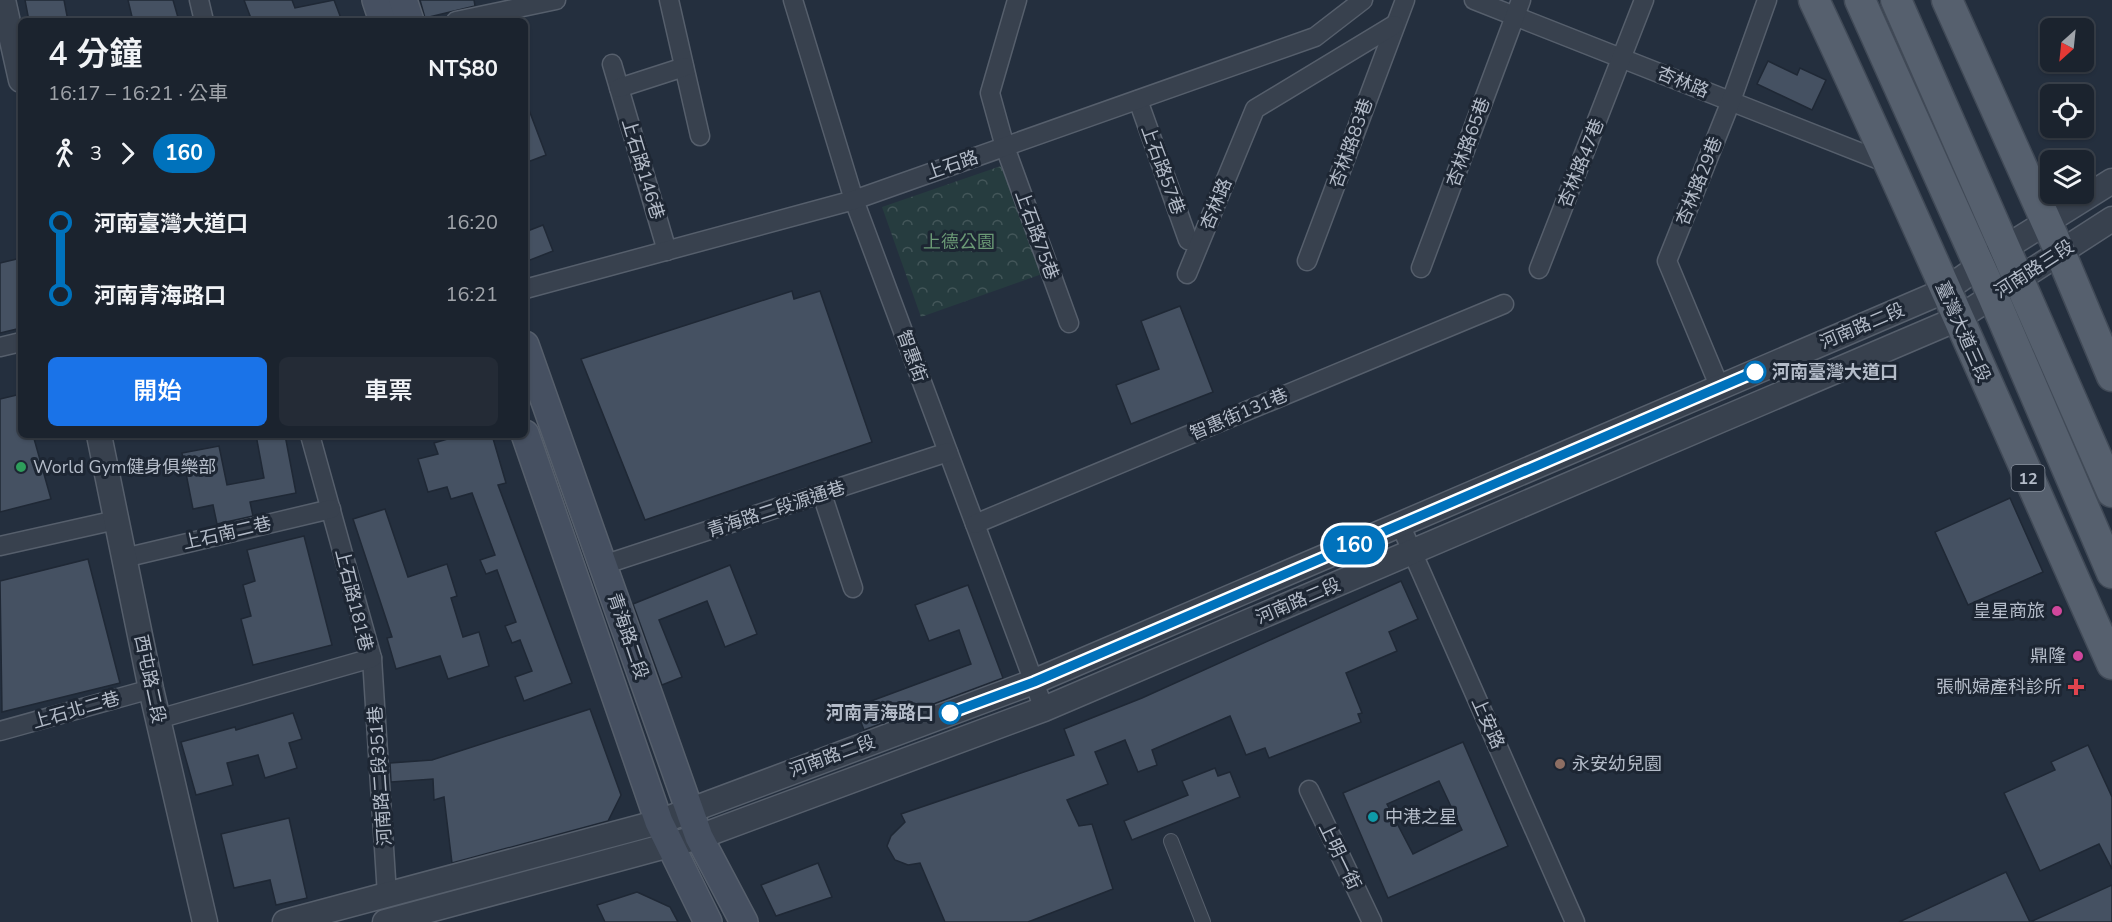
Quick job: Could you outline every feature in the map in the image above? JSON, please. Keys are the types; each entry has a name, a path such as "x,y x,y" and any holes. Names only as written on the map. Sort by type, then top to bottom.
{"main road":[{"path":"376,0 382,18"},
{"path":"403,0 409,18"},
{"name":"臺灣大道三段","path":"1814,0 1892,165 1944,291 2112,664"},
{"name":"12","path":"1860,0 1980,266 2112,573"},
{"path":"1896,0 2112,492"},
{"path":"1947,0 2060,252 2112,376"},
{"name":"青海路二段","path":"528,353 699,837 744,922"},
{"name":"青海路二段","path":"526,438 659,822 708,922"}],"street":[{"path":"3,0 18,67"},
{"path":"199,0 203,18"},
{"path":"470,18 556,0"},
{"path":"669,0 700,136"},
{"name":"智惠街","path":"792,0 854,200 1044,709"},
{"name":"上石路75巷","path":"1017,0 990,93 1005,147 1069,323"},
{"path":"1394,25 1405,0"},
{"name":"杏林路","path":"1474,0 1517,8 1623,58 1892,165"},
{"name":"杏林路47巷","path":"1539,269 1644,0"},
{"name":"杏林路29巷","path":"1720,387 1667,261 1731,101 1767,0"},
{"name":"上石路","path":"528,288 854,200 1315,37 1356,1"},
{"name":"杏林路65巷","path":"1421,268 1517,8"},
{"name":"杏林路83巷","path":"1307,261 1394,25"},
{"name":"杏林路","path":"1187,274 1255,109 1394,25"},
{"name":"上石路146巷","path":"612,64 667,251"},
{"path":"619,88 684,68"},
{"name":"上石路57巷","path":"1138,100 1188,240"},
{"name":"河南路三段","path":"2046,222 2112,181"},
{"name":"河南路三段","path":"1957,319 2112,219"},
{"name":"河南路二段","path":"285,922 659,822 1034,682 1944,291 2046,222"},
{"name":"智惠街131巷","path":"975,524 1504,304"},
{"name":"河南路二段","path":"386,922 699,837 1044,709 1957,319"},
{"path":"0,347 18,343"},
{"name":"西屯路二段","path":"100,438 151,689 205,922"},
{"name":"上石路181巷","path":"158,719 372,658 311,438"},
{"name":"青海路二段源通巷","path":"603,565 948,452"},
{"path":"822,494 854,588"},
{"name":"上石南二巷","path":"124,558 331,509"},
{"path":"0,546 116,520"},
{"name":"上安路","path":"1400,525 1575,922"},
{"name":"河南路二段351巷","path":"372,658 387,894"},
{"name":"上石北二巷","path":"0,731 151,689"},
{"name":"上明一街","path":"1309,790 1372,922"},
{"path":"1171,841 1203,922"}],"green space":[{"name":"上德公園","path":"1001,166 1042,274 921,317 882,207"}],"building":[{"path":"25,0 64,0 67,18 28,18"},
{"path":"128,0 173,0 178,18 132,18"},
{"path":"244,0 292,0 295,8 334,0 341,18 251,18"},
{"path":"420,0 474,0 475,6 425,18"},
{"path":"1768,61 1797,75 1800,68 1826,80 1812,110 1757,84"},
{"path":"528,107 546,155 528,162"},
{"path":"543,225 553,251 528,261 528,231"},
{"path":"18,259 18,329 0,333 0,263"},
{"path":"792,291 794,299 820,291 872,442 645,520 581,359"},
{"path":"1180,306 1213,392 1131,424 1116,385 1159,369 1141,321"},
{"name":"World Gym健身俱樂部","path":"18,395 18,438 34,438 51,499 0,512 0,399"},
{"path":"257,438 286,438 296,493 250,502 253,516 217,524 213,505 193,509 182,453 219,446 227,485 264,478"},
{"path":"451,438 493,438 506,483 498,485 572,683 524,701 515,677 532,671 520,640 512,643 505,626 516,622 497,570 486,574 480,560 495,555 472,493 451,499 447,487 428,492 418,459 438,454 434,443"},
{"path":"2010,498 2043,572 1968,605 1935,532"},
{"path":"385,509 408,577 447,564 457,596 451,598 463,637 479,632 489,666 448,679 440,656 396,669 387,638 392,637 353,519"},
{"path":"304,536 332,645 253,665 241,619 251,616 243,585 255,581 247,550"},
{"path":"88,559 120,683 2,712 0,581"},
{"path":"730,565 757,634 725,647 707,601 659,620 682,677 662,685 633,604"},
{"path":"1401,581 1418,619 1389,632 1397,651 1346,673 1362,713 1358,714 1361,722 1269,758 1265,748 1246,755 1230,716 1152,750 1157,765 1138,772 1125,740 1095,752 1108,784 1067,800 1079,826 1092,824 1113,889 1028,922 945,922 920,863 908,865 895,860 887,846 891,836 905,822 901,814 1074,755 1064,729 1142,698"},
{"path":"968,585 1003,678 864,730 855,707 971,664 959,630 929,641 915,605"},
{"path":"590,709 621,795 608,821 452,863 444,797 434,800 433,779 391,782 390,763 432,760"},
{"path":"293,713 302,739 289,743 297,768 265,778 258,755 227,763 233,785 196,795 181,742 235,727 236,730"},
{"name":"中港之星","path":"1463,742 1508,846 1388,898 1343,793","holes":["1439,781 1462,830 1413,854 1387,804"]},
{"path":"2088,745 2112,797 2112,869 2099,844 2040,871 2004,793 2055,770 2051,762"},
{"path":"1215,768 1218,776 1230,772 1240,797 1132,840 1124,821 1188,795 1182,781"},
{"path":"289,818 307,898 276,905 270,880 234,888 221,834"},
{"path":"818,863 832,897 776,916 761,885"},
{"path":"2006,872 2030,922 1899,922"},
{"path":"2112,885 2112,922 2030,922"},
{"path":"637,892 670,907 678,922 605,922 597,905"}],"bus line":[{"name":"160","path":"950,713 1034,682 1755,372"}],"place":[{"name":"河南臺灣大道口","path":"1755,372"},
{"name":"World Gym健身俱樂部","path":"21,467"},
{"name":"皇星商旅","path":"2057,611"},
{"name":"鼎隆","path":"2078,656"},
{"name":"張帆婦產科診所","path":"2076,687"},
{"name":"河南青海路口","path":"950,713"},
{"name":"永安幼兒園","path":"1560,764"},
{"name":"中港之星","path":"1373,817"}]}
